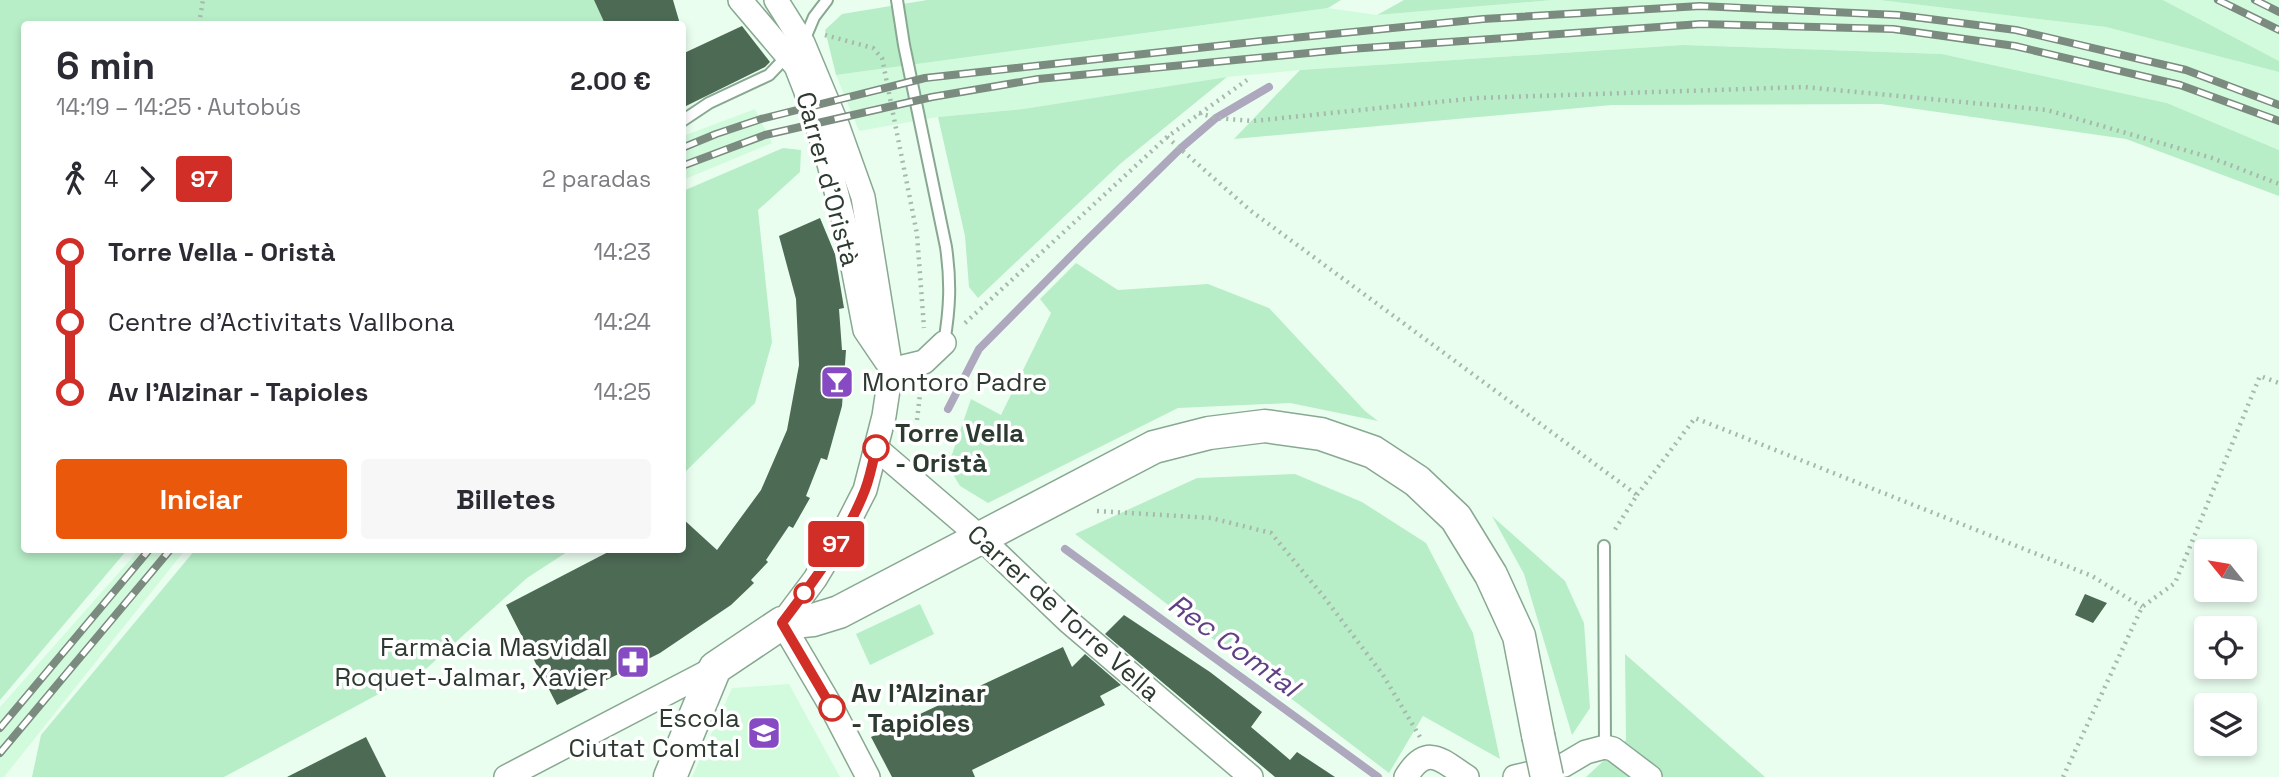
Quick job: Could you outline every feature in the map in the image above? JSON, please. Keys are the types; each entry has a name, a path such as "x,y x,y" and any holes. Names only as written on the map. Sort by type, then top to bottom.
{"street":[{"name":"Carrer d'Oristà","path":"740,0 804,45 838,127 863,197 891,370 884,416 865,489 815,579 782,623"},
{"path":"776,0 804,45"},
{"path":"891,370 924,362 944,343"},
{"path":"506,777 715,668 782,623 813,620 839,612 1154,447 1209,433 1265,426 1321,434 1373,452 1417,481 1456,518 1491,575 1519,636 1547,777"},
{"name":"Carrer de Torre Vella","path":"876,448 981,538 1068,621 1248,776"},
{"path":"782,623 832,708 868,777"},
{"path":"670,777 715,668"},
{"path":"1515,777 1564,765 1586,752 1605,747 1613,749 1650,777"},
{"path":"1406,777 1417,762 1431,756 1467,777"}],"lane":[{"path":"686,118 709,103 769,75 804,45 814,17 827,0"},
{"path":"897,0 946,247 950,309 944,343"},
{"path":"1604,546 1605,747"}],"path":[{"path":"200,21 203,0"},
{"path":"804,45 873,48 882,58 917,234 924,362 917,420"},
{"path":"944,343 1167,137 1247,80"},
{"path":"1199,113 1216,118 1252,121 1477,98 1804,87 2047,110 2212,158 2279,184"},
{"path":"1167,137 1251,211 1637,495"},
{"path":"2063,777 2142,607 2175,583 2260,376 2279,383"},
{"path":"1604,546 1637,495 1695,418 2092,576 2142,607"},
{"path":"1090,511 1211,518 1271,533 1383,675 1431,756"}],"shaded area":[{"path":"0,0 608,0 616,21 21,21 21,553 124,553 0,700"},
{"path":"927,0 1341,0 1328,8 836,75 825,30 842,14"},
{"path":"1404,0 1553,0 1377,15"},
{"path":"1553,0 1879,0 2106,27 2279,72 2279,150 2167,103 1942,54 1683,45 1300,70 1227,77 1023,109 938,117 859,131 836,75 1328,8 1377,15"},
{"path":"1879,0 2163,0 2279,61 2279,72 2106,27"},
{"path":"2163,0 2279,0 2279,61"},
{"path":"1683,45 1942,54 2167,103 2279,150 2279,196 2126,139 1881,104 1612,105 1234,139 1300,70"},
{"path":"1227,77 1120,164 978,298 969,287 965,236 938,117 1023,109"},
{"path":"755,109 772,143 686,179 686,135"},
{"path":"783,148 801,150 800,172 758,210 772,342 755,403 686,471 686,190"},
{"path":"1076,263 1118,290 1208,284 1269,308 1365,411 1378,421 1290,403 1178,408 988,503 960,486 948,466 971,399 1001,415 1051,313 1040,299"},
{"path":"1295,474 1362,502 1426,543 1473,633 1500,759 1423,716 1389,773 1075,534 1197,478"},
{"path":"1492,516 1565,581 1584,623 1590,708 1572,735 1524,574"},
{"path":"136,553 183,553 4,777 0,777 0,707"},
{"path":"193,553 565,553 527,578 427,668 224,777 32,777 41,735"},
{"path":"920,604 934,634 870,665 856,634"},
{"path":"1625,654 1765,777 1586,777 1626,740"},
{"name":"Escola Ciutat Comtal","path":"789,684 840,777 692,777 732,688"}],"building":[{"path":"594,0 673,0 679,21 604,21"},
{"path":"742,26 770,62 765,67 686,106 686,52"},
{"path":"820,218 835,254 844,308 839,309 842,350 846,350 842,406 827,460 821,458 806,496 810,498 793,528 789,526 766,560 768,562 751,580 754,583 731,605 660,653 557,705 506,605 606,553 686,553 686,522 717,550 761,490 787,430 799,365 796,299 779,236"},
{"path":"2085,594 2107,603 2093,623 2075,615"},
{"path":"1124,615 1210,672 1262,712 1251,727 1290,760 1297,752 1335,777 1275,777 1105,634"},
{"path":"1063,647 1072,667 1085,654 1121,685 1100,696 1105,705 972,770 975,777 892,777 871,737"},
{"path":"366,737 386,777 287,777 352,744"}],"waterway":[{"path":"948,409 979,349 1083,244 1181,148 1216,118 1269,87"},
{"name":"Rec Comtal","path":"1065,549 1378,777"}],"railway":[{"path":"2218,0 2279,30"},
{"path":"2255,0 2279,12"},
{"path":"686,146 761,119 925,78 1483,19 1700,6 1898,15 2016,30 2186,70 2279,105"},
{"path":"686,165 765,135 932,97 1038,79 1350,49 1701,24 1893,29 2015,46 2180,85 2279,121"},
{"path":"0,728 146,553"},
{"path":"0,753 167,553"}],"bus line":[{"name":"97","path":"832,708 782,623 815,579 845,529 865,489 876,448"}],"place":[{"name":"Montoro Padre","path":"837,382"},
{"name":"Torre Vella - Oristà","path":"876,448"},
{"name":"Farmàcia Masvidal Roquet-Jalmar, Xavier","path":"633,662"},
{"name":"Av l'Alzinar - Tapioles","path":"832,708"},
{"name":"Escola Ciutat Comtal","path":"764,733"}]}
